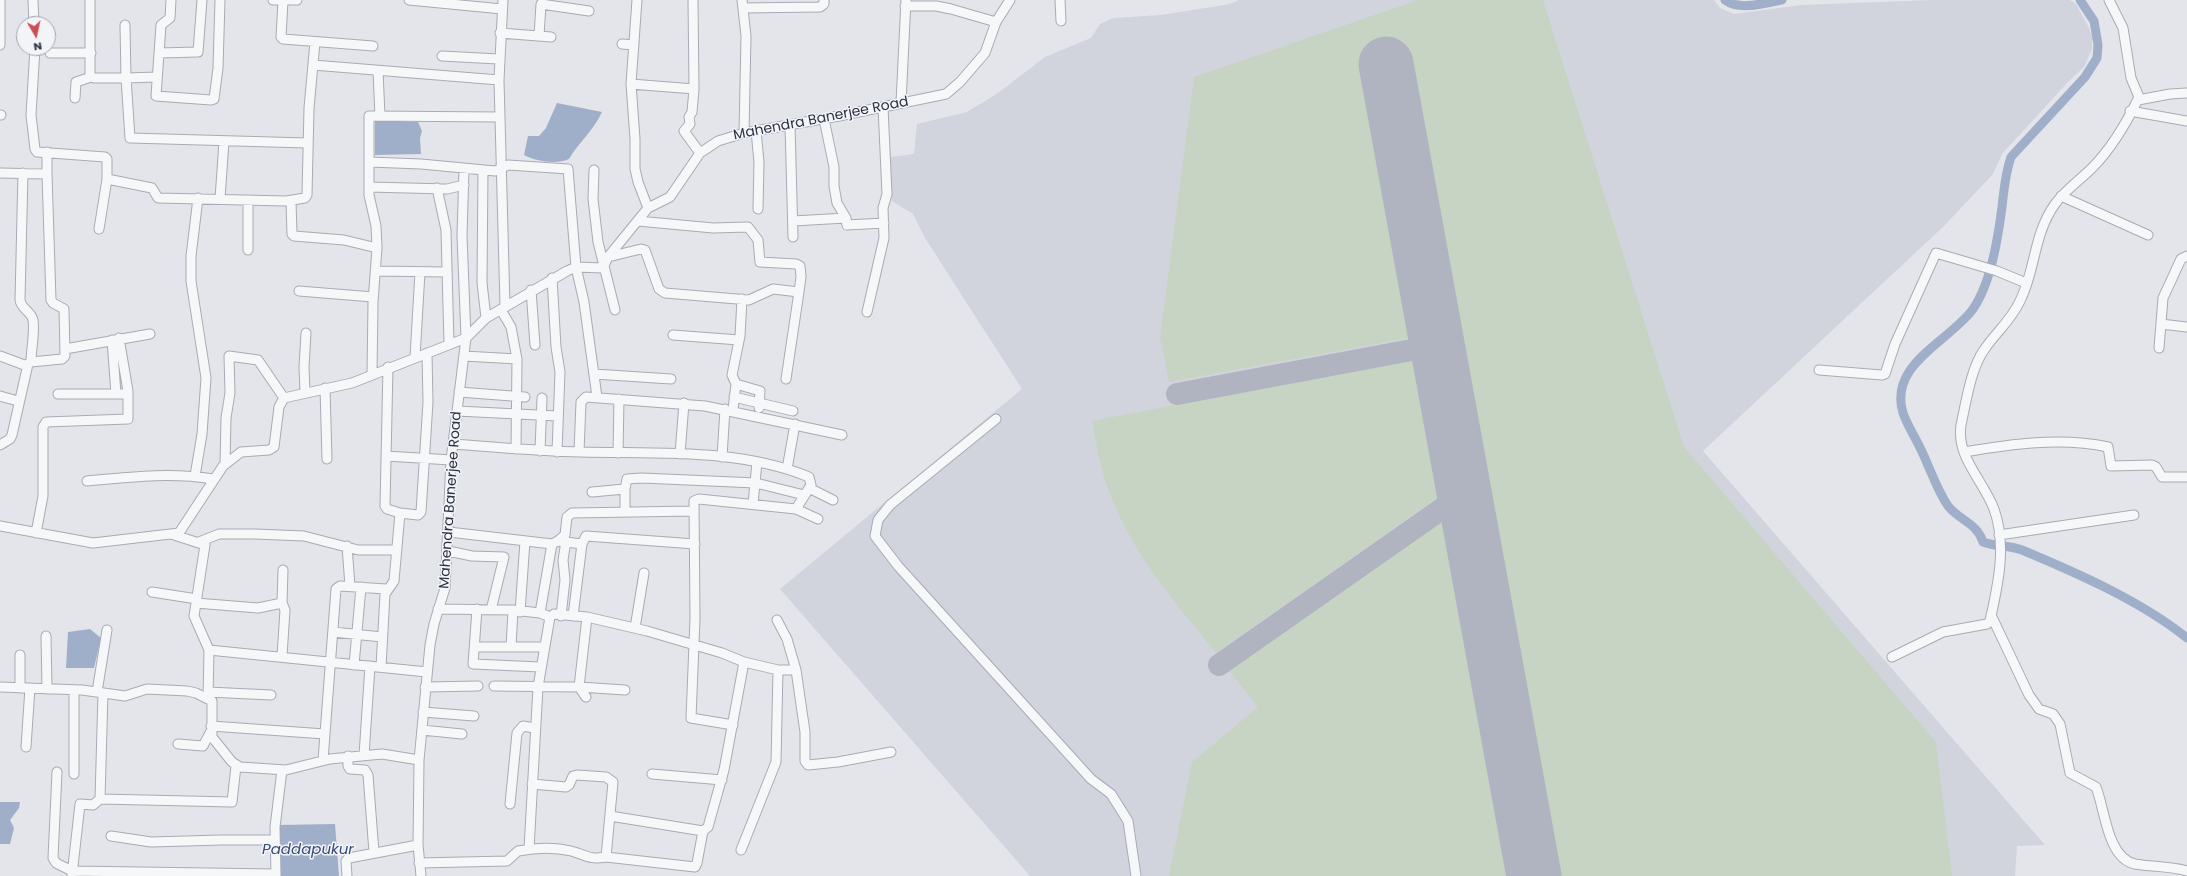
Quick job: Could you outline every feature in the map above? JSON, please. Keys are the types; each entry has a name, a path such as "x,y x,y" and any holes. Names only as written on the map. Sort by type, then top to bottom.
{"street":[{"path":"0,0 0,45"},
{"path":"32,0 33,16"},
{"path":"90,0 91,77"},
{"path":"171,0 170,18 161,25 157,97 214,99 218,68 220,0"},
{"path":"159,53 198,52 202,0"},
{"path":"273,0 297,0"},
{"path":"409,0 502,8 498,80 503,308 511,327 517,359 515,415 516,449"},
{"path":"637,0 631,84 635,139 635,175 648,208"},
{"path":"693,0 694,89 692,112 689,117 690,124 684,131 700,153"},
{"path":"744,133 746,56 742,4 774,4 820,7 824,4 824,0"},
{"path":"901,103 906,3 936,6 953,4 996,22 1010,0"},
{"path":"1060,0 1061,21"},
{"path":"1892,657 1943,632 1987,624 1991,615 2000,577 2001,554 1994,507 1964,452 1960,442 1960,430 1979,360 1984,350 2005,326 2020,301 2039,234 2049,213 2061,196 2090,169 2114,142 2130,111 2138,100 2138,95 2131,78 2123,28 2109,0"},
{"path":"284,1 282,38 373,46"},
{"path":"539,36 541,2 589,11"},
{"name":"Mahendra Banerjee Road","path":"603,268 608,256 648,208 670,197 700,153 718,141 744,133 824,119 946,94 960,82 985,53 996,22"},
{"path":"125,25 126,78 130,138 307,144"},
{"path":"500,33 551,37"},
{"path":"107,179 152,188 157,198 291,201 305,198 307,195 307,144 315,42"},
{"path":"622,44 634,44"},
{"path":"56,53 91,53"},
{"path":"35,56 31,116 35,149 37,152 105,157 107,159 107,179 99,229"},
{"path":"442,56 498,59"},
{"path":"313,65 498,80"},
{"path":"378,71 380,116"},
{"path":"75,98 76,82 91,77 157,77"},
{"path":"631,84 694,89"},
{"path":"2138,100 2170,94 2187,93"},
{"path":"867,312 884,238 884,205 887,194 883,107"},
{"path":"2130,111 2187,121"},
{"path":"372,375 373,298 376,271 377,230 370,204 368,118 372,116 500,117"},
{"path":"824,119 834,167 834,186 837,203 846,218 847,225 884,223"},
{"path":"790,125 793,238"},
{"path":"756,131 759,162 758,209"},
{"path":"220,199 224,141"},
{"path":"0,356 29,364 62,359 65,356 64,309 53,303 51,300 47,152"},
{"path":"369,162 421,164 483,170 501,169 508,165 568,169 576,267 584,302 597,397"},
{"name":"Mahendra Banerjee Road","path":"421,876 418,845 419,760 425,687 430,645 438,609 445,588 453,444 466,338 462,236 464,168"},
{"path":"483,170 482,283 486,318"},
{"path":"594,170 596,226 603,268 607,275 615,310"},
{"path":"0,173 47,174"},
{"path":"0,446 10,439 12,435 18,401 29,364 33,320 29,312 22,307 20,300 23,173"},
{"path":"369,187 451,188 464,185"},
{"path":"437,188 446,227 449,344"},
{"path":"2061,196 2148,235"},
{"path":"195,476 202,434 206,378 191,281 191,256 198,198"},
{"path":"248,200 248,250"},
{"path":"291,201 292,234 294,236 344,240 377,246"},
{"path":"793,221 846,218"},
{"path":"638,221 713,228 748,227 758,240 760,262 796,264 800,266 801,273 799,292 786,379"},
{"path":"608,256 645,250 660,289 665,293 742,299 756,298 773,289 799,292"},
{"path":"1819,370 1885,374 1896,342 1936,254 1992,270 2026,283"},
{"path":"2159,348 2163,298 2181,258 2187,256"},
{"path":"0,526 93,543 179,532 213,479 226,464 241,452 269,450 274,447 279,407 284,398 305,392 352,383 466,338 486,318 552,278 576,267 603,268"},
{"path":"376,271 447,272"},
{"path":"415,357 420,272"},
{"path":"552,278 556,347 560,372 556,452"},
{"path":"531,290 535,345"},
{"path":"298,291 373,298"},
{"path":"722,457 729,410 734,397 736,384 732,375 739,340 742,299"},
{"path":"2161,324 2187,327"},
{"path":"305,392 304,367 306,333"},
{"path":"65,349 150,334"},
{"path":"673,335 739,340"},
{"path":"36,533 44,496 44,424 50,420 126,420 129,417 128,394 115,339"},
{"path":"115,339 116,394"},
{"path":"388,368 385,506 387,509 400,513 420,514 428,397 427,353"},
{"path":"226,464 226,418 230,393 230,356 258,360 284,398"},
{"path":"464,356 517,359"},
{"path":"594,374 671,379"},
{"path":"736,384 760,391 760,403 757,416"},
{"path":"325,388 327,459"},
{"path":"459,392 525,396"},
{"path":"58,394 128,394"},
{"path":"0,396 18,401"},
{"path":"579,452 581,402 586,397 684,403 729,410 842,435"},
{"path":"734,397 793,411"},
{"path":"540,451 542,398"},
{"path":"618,453 619,399"},
{"path":"680,454 684,403"},
{"path":"457,411 558,416"},
{"path":"996,419 890,505 878,520 875,536 898,566 1091,779 1111,794 1128,821 1136,876"},
{"path":"787,469 795,424"},
{"path":"453,444 556,452 680,454 722,457 757,462 787,469 809,477 812,482 796,509"},
{"path":"1964,452 2018,444 2094,445 2108,447 2111,466 2152,465 2156,467 2162,477 2187,476"},
{"path":"386,456 452,460"},
{"path":"753,504 757,462"},
{"path":"87,481 138,476 195,476 213,479"},
{"path":"625,511 625,481 630,478 756,483 807,492 833,500"},
{"path":"592,492 625,489"},
{"path":"733,725 691,718 694,671 694,511 696,499 796,509 818,519"},
{"path":"540,613 559,542 565,535 566,521 569,514 625,511 694,511"},
{"path":"381,667 386,589 394,581 400,513"},
{"path":"1999,539 2134,515"},
{"path":"448,532 525,541 582,544"},
{"path":"171,534 199,542 205,547 196,601 195,619 210,650 208,695 212,704 211,729 214,741 236,766 291,770 323,760 348,756 390,754 419,760"},
{"path":"199,542 219,534 255,534 304,536 360,550 396,550"},
{"path":"573,616 584,537 590,535 632,541 695,544"},
{"path":"511,647 517,611 525,541"},
{"path":"559,542 565,580 561,616"},
{"path":"347,546 350,586"},
{"path":"448,551 472,556 504,557 491,610"},
{"path":"282,656 285,610 282,603 284,570"},
{"path":"635,628 644,572"},
{"path":"323,760 336,589 340,586 350,586 386,589"},
{"path":"354,664 361,587"},
{"path":"152,592 196,601 258,608 282,603"},
{"path":"438,609 517,611 540,613 550,617"},
{"path":"477,609 473,664 540,667"},
{"path":"529,849 534,728 540,667 550,617 554,614 587,618 635,628 693,646 722,653 744,662 778,670 796,670"},
{"path":"1991,615 2029,694 2039,709 2053,714 2060,724 2070,773 2096,787 2113,846 2132,863 2174,867 2187,871"},
{"path":"586,697 580,687 587,618"},
{"path":"777,620 787,639 796,670 805,732 805,763 811,766 891,752"},
{"path":"100,799 100,693 107,630"},
{"path":"333,632 382,637"},
{"path":"46,636 47,689"},
{"path":"475,647 544,647"},
{"path":"210,650 282,656 427,672"},
{"path":"20,655 20,688"},
{"path":"419,863 507,861 515,852 529,849 571,851 592,859 606,857 695,867 703,831 708,827 722,780 744,662"},
{"path":"364,755 370,666"},
{"path":"741,850 776,762 778,670"},
{"path":"425,687 478,686"},
{"path":"494,686 580,687 625,690"},
{"path":"0,687 74,690 125,696 147,689 192,691 208,695 271,695"},
{"path":"26,747 30,688"},
{"path":"74,690 74,774"},
{"path":"423,712 474,716"},
{"path":"510,804 517,733 519,728 523,726 534,728"},
{"path":"211,729 325,734"},
{"path":"178,744 203,746 211,729"},
{"path":"422,730 462,734"},
{"path":"348,756 348,766 350,769 367,772 374,852"},
{"path":"72,874 80,804 93,805 100,799 232,802 236,766"},
{"path":"57,772 53,858 56,863 72,874 276,875 275,840 282,770"},
{"path":"652,774 722,780"},
{"path":"532,784 566,787 573,776 577,775 606,777 613,782 606,857"},
{"path":"610,816 703,831"},
{"path":"111,836 151,842 275,840"},
{"path":"346,876 347,858 418,845"}],"shaded area":[{"path":"1239,0 1714,0 1720,8 1734,14 1802,5 1931,0 2070,0 2076,4 2089,28 2092,37 2092,49 2084,67 2068,82 2002,154 1993,174 1944,226 1703,451 2045,845 2017,846 2015,876 1030,876 780,589 1022,389 925,238 913,214 892,201 890,157 914,154 917,124 967,112 998,93 1045,57 1091,38 1100,24 1113,18 1161,15 1230,4"}],"green space":[{"path":"1418,0 1543,0 1684,447 1936,742 1952,876 1550,876 1398,60 1364,66 1415,337 1169,382 1160,338 1194,77"},
{"path":"1419,357 1444,493 1216,653 1148,566 1120,518 1109,493 1101,466 1092,421"},
{"path":"1448,516 1514,876 1169,876 1192,762 1258,707 1227,668"}],"water":[{"path":"557,103 602,112 595,125 569,159 558,162 546,162 524,155 528,136 539,136 546,128"},
{"path":"375,120 418,122 422,131 420,138 421,154 375,155"},
{"path":"90,629 101,638 94,668 66,668 68,632"},
{"path":"0,802 20,802 19,808 10,820 14,828 10,844 0,844"},
{"name":"Paddapukur","path":"335,824 339,876 279,876 277,825"}],"waterway":[{"path":"1725,0 1745,6 1782,0"},
{"path":"2080,0 2094,21 2098,45 2097,58 2085,77 2011,157 2006,176 1996,246 1985,286 1973,309 1963,321 1912,367 1904,381 1901,396 1903,413 1944,500 1953,511 1976,530 1983,542 2022,550 2065,568 2150,612 2187,638"}],"taxiway":[{"path":"1177,394 1438,345"},
{"path":"1443,508 1457,492 1462,475"},
{"path":"1219,665 1443,508 1447,506 1469,513"}],"runway":[{"path":"1386,64 1534,876"}]}
